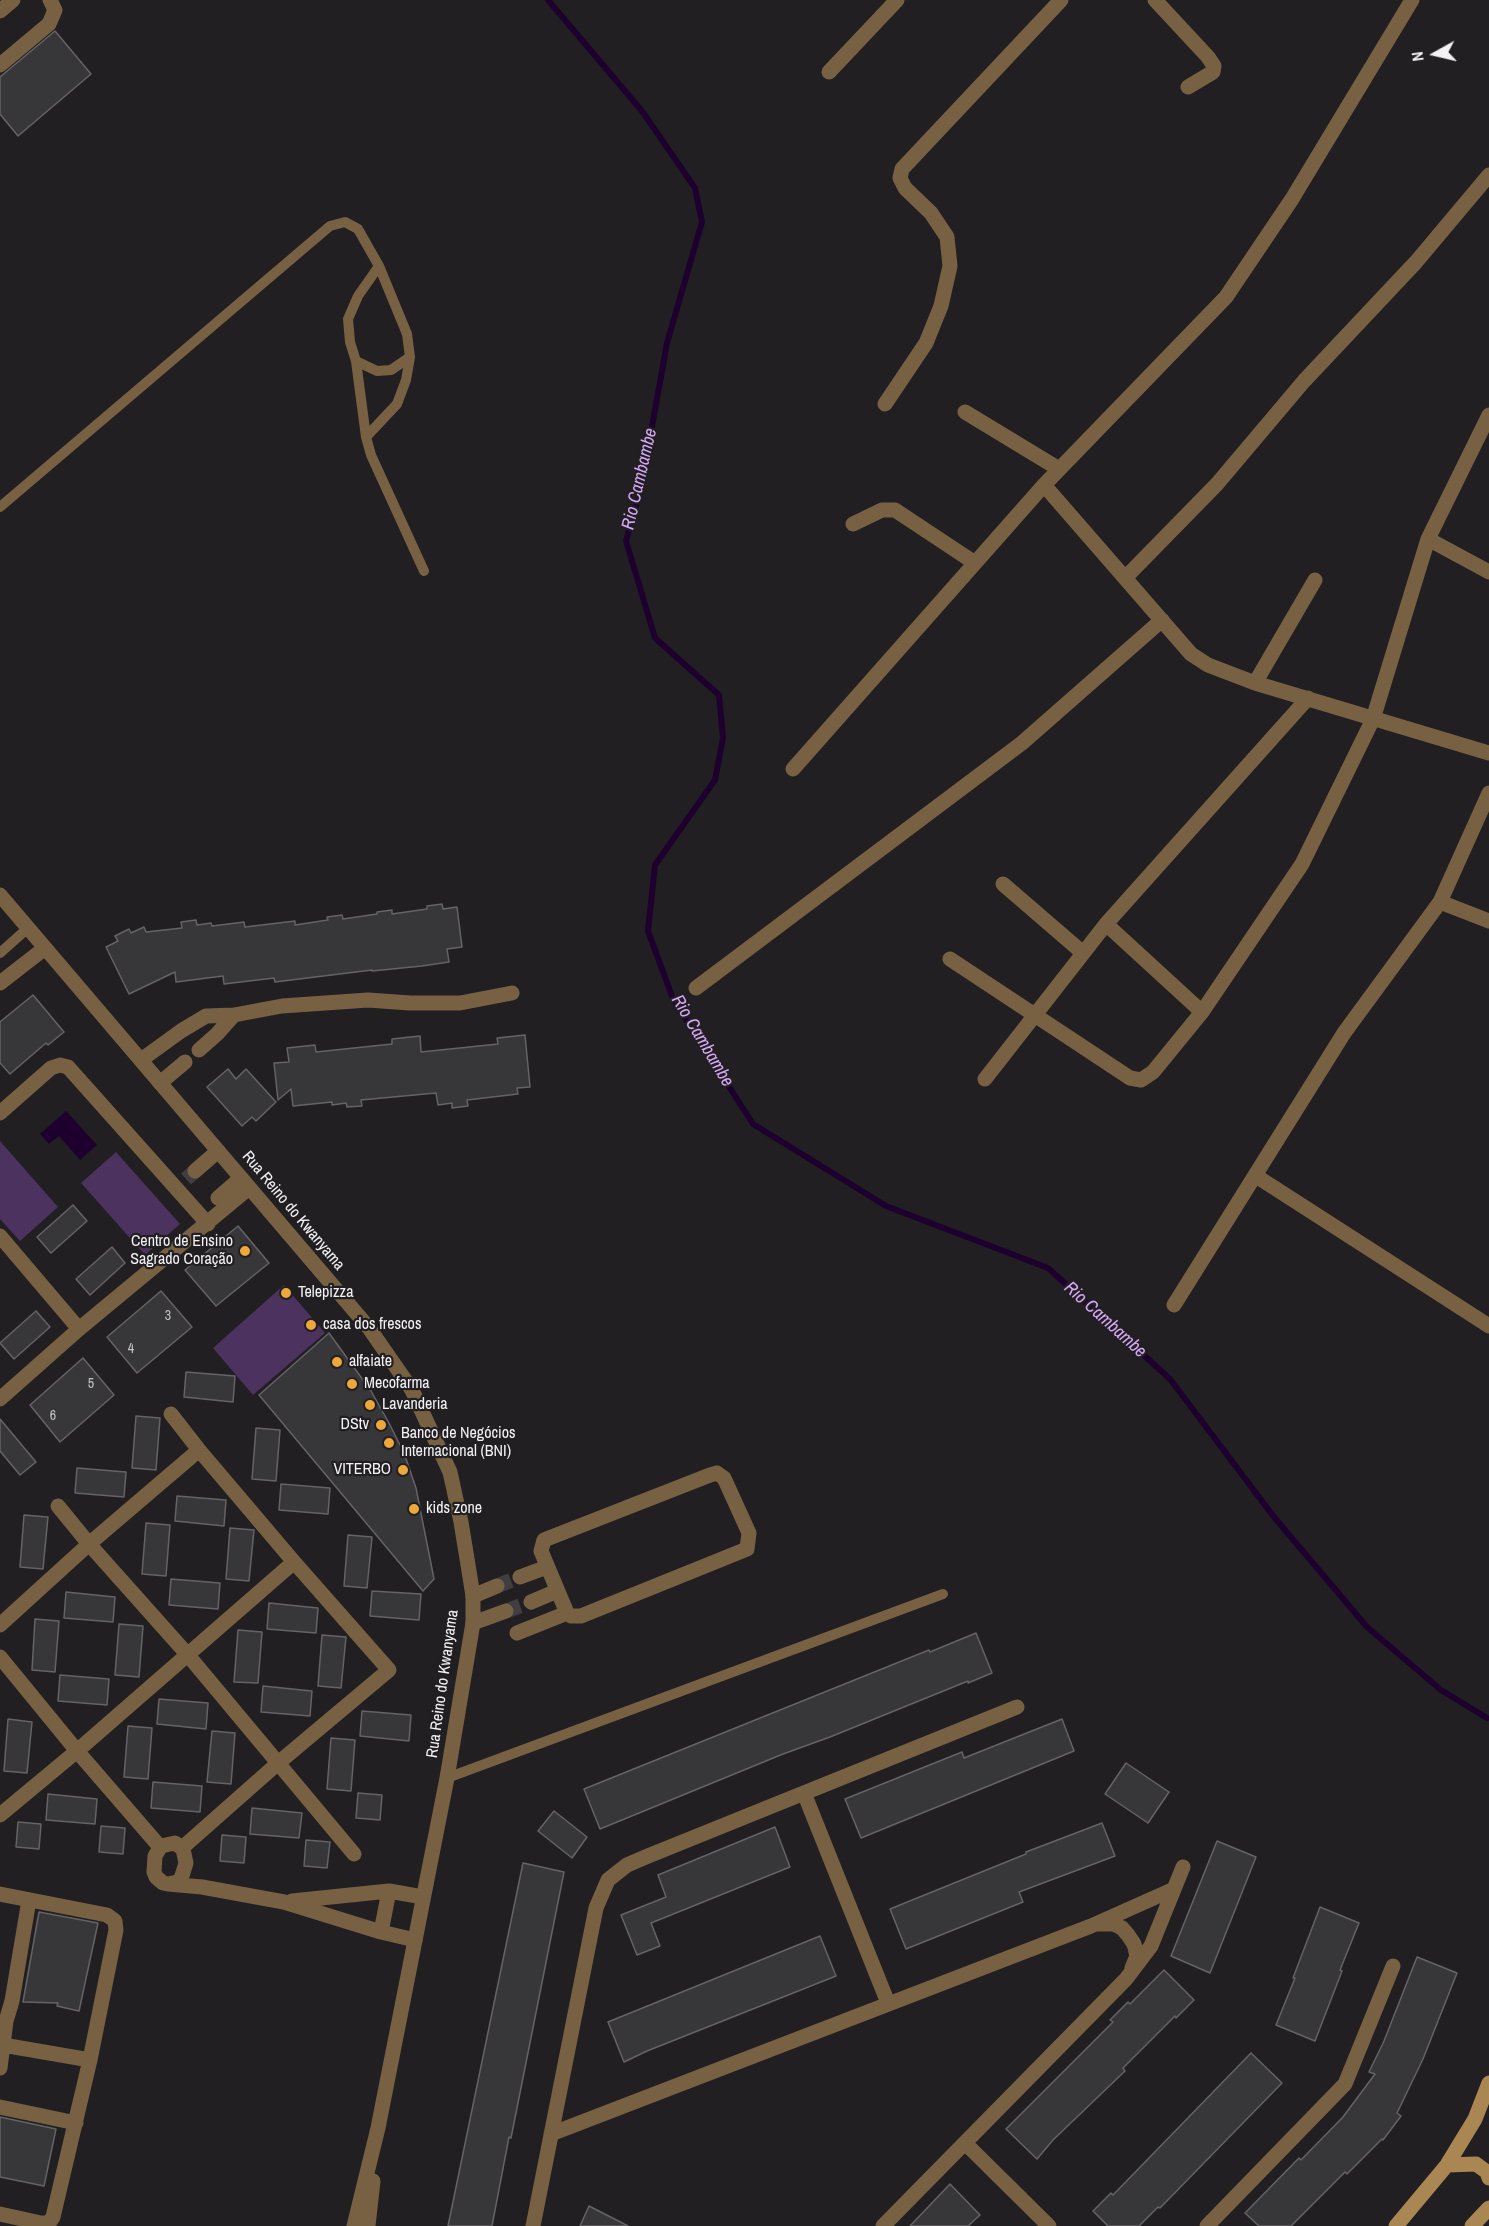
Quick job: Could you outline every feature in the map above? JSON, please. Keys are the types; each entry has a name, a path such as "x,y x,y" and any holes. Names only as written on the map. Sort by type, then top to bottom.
{"main road":[{"path":"1396,2226 1447,2165 1474,2119 1489,2083"},
{"path":"1447,2165 1476,2164 1487,2172 1489,2178"},
{"path":"1472,2226 1489,2208"}],"street":[{"path":"0,11 13,0"},
{"path":"0,65 49,24 55,10 50,0"},
{"path":"829,72 897,0"},
{"path":"885,404 926,343 941,306 950,266 947,237 932,213 905,188 900,178 902,169 1061,0"},
{"path":"1155,0 1214,66 1213,72 1188,87"},
{"path":"793,769 1044,485 1226,297 1292,199 1412,0"},
{"path":"1125,578 1217,484 1304,381 1416,262 1489,175"},
{"path":"965,412 1059,469"},
{"path":"950,959 1130,1078 1141,1080 1152,1072 1202,1012 1302,864 1372,719 1428,539 1489,415"},
{"path":"1044,485 1191,654 1208,665 1255,683 1489,753"},
{"path":"853,524 882,510 895,510 975,563"},
{"path":"1428,539 1489,572"},
{"path":"1255,683 1315,580"},
{"path":"696,988 1022,743 1161,620"},
{"path":"985,1079 1106,924 1308,698"},
{"path":"1174,1305 1344,1033 1440,902 1489,793"},
{"path":"1003,884 1083,952"},
{"name":"Rua Reino do Kwanyama","path":"0,895 369,1328 412,1390 450,1472 461,1522 472,1596 473,1623 447,1778 378,2128 354,2226"},
{"path":"1440,902 1489,921"},
{"path":"1106,924 1202,1012"},
{"path":"0,983 45,948"},
{"path":"141,1060 206,1016 234,1015 282,1006 368,1000 460,1003 512,993"},
{"path":"199,1050 234,1015"},
{"path":"160,1083 185,1062"},
{"path":"0,1113 51,1068 60,1065 68,1067 186,1179 209,1211"},
{"path":"186,1179 218,1151"},
{"path":"1256,1176 1489,1326"},
{"path":"209,1211 245,1183"},
{"path":"0,1399 209,1211 245,1183"},
{"path":"0,1236 79,1329"},
{"path":"171,1414 199,1450 388,1670 182,1848"},
{"path":"0,1626 199,1450"},
{"path":"717,1473 724,1478 749,1533 747,1549 581,1616 571,1616 567,1613 547,1567 541,1551 542,1543 548,1538 717,1473"},
{"path":"58,1506 89,1545 187,1654 354,1854"},
{"path":"0,1815 294,1562"},
{"path":"520,1577 547,1567"},
{"path":"472,1596 497,1586"},
{"path":"531,1602 557,1592"},
{"path":"473,1623 506,1611"},
{"path":"517,1633 567,1613"},
{"path":"0,1657 160,1847"},
{"path":"533,2226 596,1908 608,1880 627,1865 1017,1707"},
{"path":"804,1793 888,2003"},
{"path":"168,1884 177,1882 184,1870 185,1853 175,1843 164,1844 155,1856 154,1872 159,1880 168,1884 202,1887 284,1902 415,1940"},
{"path":"884,2226 1126,1979 1151,1946 1183,1868"},
{"path":"184,1870 202,1887"},
{"path":"551,2133 1091,1926 1174,1889"},
{"path":"284,1902 389,1892 423,1897"},
{"path":"381,1932 389,1892"},
{"path":"0,1894 107,1915 114,1921 116,1930 90,2060 53,2217 49,2223 41,2223 0,2214"},
{"path":"0,2068 6,2021 6,2000 29,1900"},
{"path":"1091,1926 1102,1923 1114,1924 1122,1928 1134,1944 1137,1956 1126,1979"},
{"path":"1207,2226 1345,2084 1393,1966"},
{"path":"3,2045 90,2060"},
{"path":"0,2107 76,2123"},
{"name":"Rua Reino do Kwanyama","path":"368,2226 378,2128"},
{"path":"964,2143 1049,2226"}],"lane":[{"path":"0,507 330,226 345,222 358,229 379,266 407,334 410,357 406,380 397,404 366,437"},
{"path":"379,266 358,296 348,319 350,342 356,361 366,437 371,455 424,571"},
{"path":"356,361 377,371 391,370 410,357"},
{"path":"0,953 28,928"},
{"path":"447,1778 943,1594"}],"shaded area":[{"path":"66,1111 97,1145 80,1160 59,1136 49,1144 40,1134"},
{"path":"0,1141 58,1207 20,1241 0,1219"},
{"path":"116,1152 180,1224 145,1255 81,1183"},
{"path":"284,1285 325,1333 253,1395 213,1348"}],"building":[{"path":"55,31 91,74 18,136 0,114 0,77"},
{"path":"442,904 443,909 457,907 462,947 447,949 449,962 422,966 275,982 274,978 224,984 223,976 176,982 175,972 129,994 106,947 118,941 115,936 129,929 131,933 144,927 146,932 182,928 181,922 196,920 197,925 211,923 212,926 244,922 245,927 295,921 295,925 328,920 327,917 342,915 343,919 392,910 392,914 427,909 427,906"},
{"path":"33,995 64,1032 48,1045 46,1043 10,1074 0,1063 0,1022"},
{"path":"525,1035 530,1087 517,1088 518,1094 467,1100 468,1106 452,1108 452,1103 438,1105 436,1093 361,1100 362,1106 347,1107 346,1103 332,1105 332,1102 293,1106 291,1089 278,1100 274,1063 289,1062 287,1048 315,1045 316,1052 392,1044 392,1039 420,1036 421,1052 498,1044 497,1038"},
{"path":"228,1069 236,1079 246,1069 276,1102 256,1121 252,1117 242,1126 207,1087"},
{"path":"73,1205 87,1221 51,1253 37,1237"},
{"path":"238,1226 269,1263 216,1306 185,1270"},
{"path":"112,1247 125,1263 90,1295 76,1279"},
{"path":"161,1291 192,1327 137,1373 107,1337"},
{"path":"36,1311 50,1327 14,1359 0,1343"},
{"path":"329,1333 371,1391 404,1453 416,1488 434,1579 423,1591 259,1395"},
{"path":"83,1358 114,1395 60,1442 30,1405"},
{"path":"186,1372 235,1376 233,1402 184,1397"},
{"path":"136,1416 160,1418 156,1470 132,1468"},
{"path":"0,1419 36,1462 20,1475 0,1451"},
{"path":"256,1428 280,1430 276,1481 252,1479"},
{"path":"77,1468 126,1472 124,1497 75,1493"},
{"path":"281,1484 330,1488 328,1514 279,1510"},
{"path":"177,1496 226,1500 224,1526 175,1521"},
{"path":"24,1515 48,1517 43,1569 20,1567"},
{"path":"146,1523 170,1525 166,1576 142,1574"},
{"path":"230,1528 254,1530 249,1581 226,1579"},
{"path":"348,1535 372,1537 367,1588 344,1586"},
{"path":"171,1579 220,1583 218,1609 169,1605"},
{"path":"372,1591 421,1594 419,1620 370,1616"},
{"path":"66,1592 115,1597 113,1622 64,1618"},
{"path":"269,1603 318,1608 316,1633 267,1629"},
{"path":"35,1619 59,1621 55,1672 32,1670"},
{"path":"119,1624 143,1626 139,1677 115,1675"},
{"path":"238,1630 262,1632 258,1683 234,1682"},
{"path":"976,1633 992,1673 783,1754 600,1829 584,1789"},
{"path":"322,1635 346,1637 341,1688 318,1686"},
{"path":"60,1675 109,1679 107,1705 58,1701"},
{"path":"263,1686 312,1691 310,1716 261,1712"},
{"path":"159,1699 208,1703 206,1729 157,1724"},
{"path":"362,1711 411,1715 409,1741 360,1736"},
{"path":"8,1719 32,1722 27,1773 4,1771"},
{"path":"1062,1719 1074,1751 861,1838 845,1799 962,1752 964,1758"},
{"path":"128,1726 152,1728 148,1779 124,1777"},
{"path":"212,1731 235,1733 231,1784 207,1782"},
{"path":"331,1738 355,1740 351,1791 327,1789"},
{"path":"1126,1763 1169,1792 1148,1823 1105,1794"},
{"path":"153,1782 202,1786 200,1812 151,1808"},
{"path":"358,1793 382,1795 380,1820 356,1818"},
{"path":"48,1794 97,1799 95,1824 46,1820"},
{"path":"252,1808 302,1813 299,1838 250,1834"},
{"path":"554,1811 587,1837 572,1858 538,1831"},
{"path":"18,1822 41,1824 39,1849 16,1847"},
{"path":"1102,1823 1115,1856 1019,1892 1023,1902 906,1949 890,1909"},
{"path":"101,1826 125,1828 123,1854 99,1852"},
{"path":"775,1827 790,1867 651,1923 660,1946 637,1955 621,1915 666,1897 658,1875"},
{"path":"222,1835 246,1837 244,1863 220,1861"},
{"path":"306,1840 330,1842 327,1868 304,1866"},
{"path":"1217,1841 1256,1857 1210,1973 1171,1956"},
{"path":"523,1863 564,1872 511,2138 509,2137 492,2226 448,2226"},
{"path":"1320,1907 1359,1923 1315,2041 1276,2025"},
{"path":"39,1912 98,1923 79,2011 57,2006 58,2003 23,2002"},
{"path":"820,1936 836,1976 624,2062 608,2022"},
{"path":"1417,1957 1457,1973 1423,2059 1397,2113 1401,2116 1383,2140 1347,2174 1345,2172 1291,2226 1259,2226 1245,2213 1343,2117 1375,2074 1369,2072 1384,2041"},
{"path":"1164,1970 1194,2000 1123,2068 1125,2071 1053,2140 1037,2159 1006,2129 1113,2022 1110,2020 1128,2002 1130,2004"},
{"path":"1251,2053 1282,2083 1160,2208 1158,2207 1139,2226 1108,2226 1093,2211 1111,2193 1113,2195"},
{"path":"0,2117 56,2129 44,2186 0,2177"},
{"path":"950,2184 980,2215 968,2226 910,2226"},
{"path":"589,2206 628,2226 580,2226"}],"waterway":[{"name":"Rio Cambambe","path":"548,0 642,111 695,188 702,222 667,343 641,488 626,541 655,638 719,695 723,738 715,780 655,865 648,931 673,999 753,1124 886,1206 1048,1268 1170,1379 1274,1517 1367,1627 1441,1690 1487,1718"}],"tunnel":[{"path":"186,1179 195,1171"},
{"path":"497,1586 520,1577"},
{"path":"506,1611 531,1602"}],"place":[{"name":"Centro de Ensino Sagrado Coração","path":"245,1251"},
{"name":"Telepizza","path":"286,1293"},
{"name":"casa dos frescos","path":"311,1325"},
{"name":"alfaiate","path":"337,1362"},
{"name":"Mecofarma","path":"352,1384"},
{"name":"Lavanderia","path":"370,1405"},
{"name":"DStv","path":"381,1425"},
{"name":"Banco de Negócios Internacional (BNI)","path":"389,1443"},
{"name":"VITERBO","path":"403,1470"},
{"name":"kids zone","path":"414,1509"}]}
